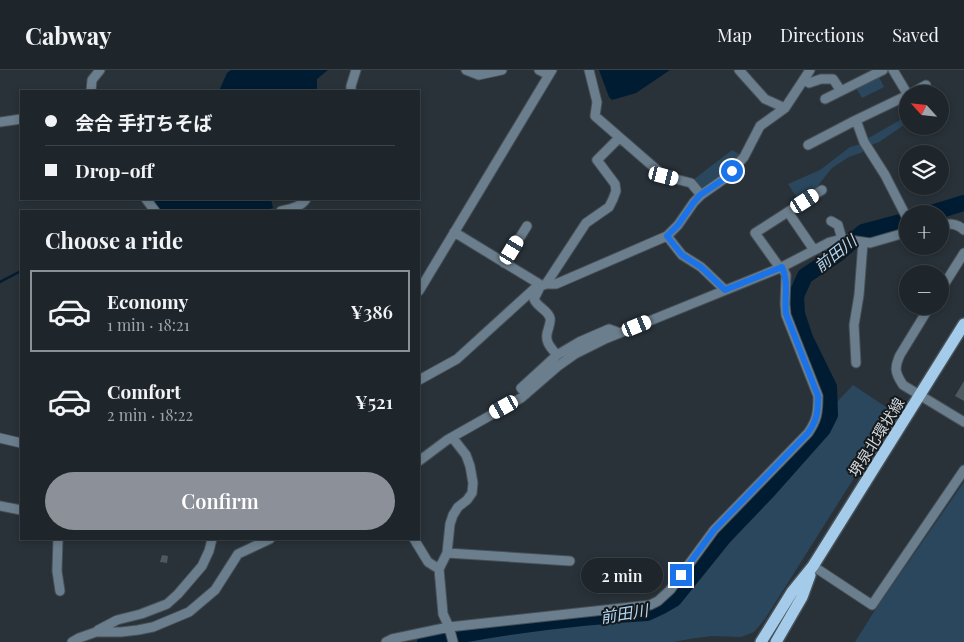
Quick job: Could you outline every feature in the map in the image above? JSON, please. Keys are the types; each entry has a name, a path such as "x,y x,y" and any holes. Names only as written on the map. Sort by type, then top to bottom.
{"main road":[{"name":"堺泉北環状線","path":"761,642 792,592 813,566 964,324"},
{"name":"堺泉北環状線","path":"776,642 802,596 813,566"}],"street":[{"path":"91,90 92,80 100,70"},
{"path":"351,90 356,70"},
{"path":"466,70 479,75 502,70"},
{"path":"420,289 550,73 539,70"},
{"path":"589,70 597,102 595,116 664,176 691,183 700,195"},
{"path":"739,70 765,99 785,108"},
{"path":"420,379 457,359 535,288 556,284 667,236 678,225 700,195 724,179 732,171 744,157 760,126 785,108 810,70"},
{"path":"825,99 884,70"},
{"path":"893,70 903,85"},
{"path":"804,79 809,83 833,79 841,91"},
{"path":"808,145 899,100"},
{"path":"0,122 20,120"},
{"path":"856,120 864,142 885,175 900,205"},
{"path":"557,355 547,343 546,335 550,318 534,299 586,223 609,207 614,199 615,184 597,160 619,138"},
{"path":"386,642 392,639 449,627 650,605 658,601 670,590 714,530 808,433 815,423 818,396 786,314 786,275 755,233 822,190"},
{"path":"285,210 296,207 304,203 306,200"},
{"path":"788,212 814,250"},
{"path":"831,221 838,225 844,240"},
{"path":"949,223 957,224 964,230"},
{"path":"504,263 527,226"},
{"path":"454,232 544,285"},
{"path":"420,460 452,437 526,394 575,354 620,333 781,267 830,242 844,240 870,243 899,235"},
{"path":"667,236 682,255 701,267 725,290"},
{"path":"856,363 854,325 859,294 862,242"},
{"path":"949,277 964,253"},
{"path":"924,315 900,355 896,371 898,378 903,385 964,422"},
{"path":"526,394 521,388 557,355 579,342 609,329 620,333"},
{"path":"452,437 466,455 470,466 472,483 472,493 453,514 447,553 439,569 443,614 453,642"},
{"path":"0,438 20,443"},
{"path":"813,566 872,605 964,471"},
{"path":"0,506 20,510"},
{"path":"58,540 57,571 60,592"},
{"path":"72,642 96,632 117,620 141,614 167,604 202,566 210,551 212,540"},
{"path":"96,632 121,632 153,627 188,612 215,590 238,554 268,540"},
{"path":"415,540 428,562 439,569"},
{"path":"447,553 570,561"}],"shaded area":[{"path":"231,70 328,70 317,79 317,90 219,90 227,73"},
{"path":"599,70 670,70 636,93 612,100 609,97"},
{"path":"879,77 884,87 862,98 856,88"},
{"path":"899,121 899,128 879,142 871,145 867,139"},
{"path":"861,144 863,152 849,157 832,168 812,193 799,201 788,184 820,170 850,147"},
{"path":"732,150 741,155 730,169 702,191 693,180"},
{"path":"153,200 271,200 273,208 266,210 158,210"},
{"path":"853,385 895,413 765,619 754,632 741,637 712,636 674,642 456,642 456,639 653,617 680,599 723,543 823,434 832,420 835,404"},
{"path":"964,482 964,642 855,642 875,610"}],"building":[{"path":"964,381 964,401 955,396"},
{"path":"162,555 168,556 167,563 160,562"}],"waterway":[{"name":"前田川","path":"949,208 964,203"},
{"name":"前田川","path":"425,642 536,623 647,613 674,599 724,537 823,429 830,415 829,387 805,338 797,314 796,296 805,276 839,253 863,232 899,222"},
{"path":"0,282 20,272"}],"route":[{"path":"681,575 714,530 808,433 815,423 818,409 818,396 786,314 786,275 782,267 725,290 701,267 682,255 667,236 678,225 700,195 724,179 732,171"}]}
